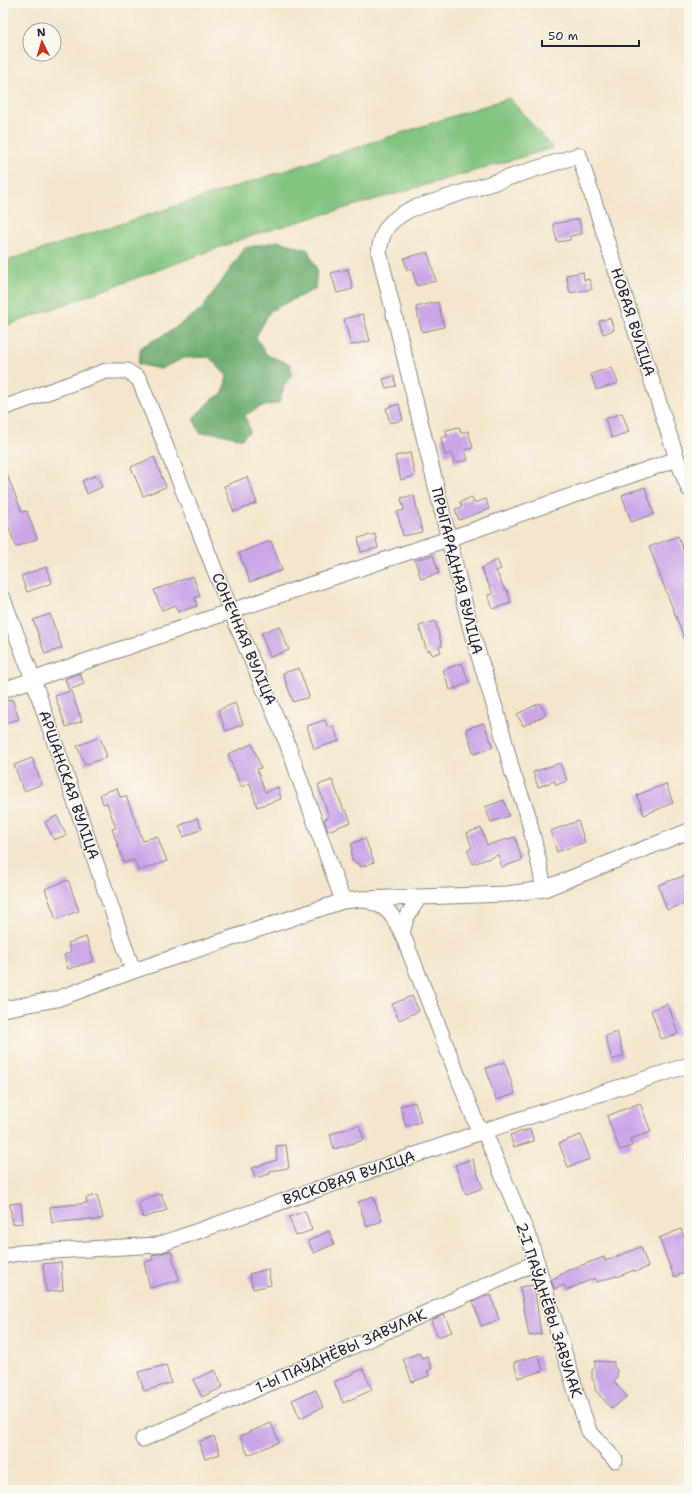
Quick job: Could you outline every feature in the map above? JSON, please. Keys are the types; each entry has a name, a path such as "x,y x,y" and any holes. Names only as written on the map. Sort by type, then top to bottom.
{"street":[{"name":"НОВАЯ ВУЛІЦА","path":"379,252 380,238 388,225 398,216 411,209 579,156 677,459 689,488"},
{"name":"ПРЫГАРАДНАЯ ВУЛІЦА","path":"379,252 471,630 499,720 513,774 527,812 544,889"},
{"name":"СОНЕЧНАЯ ВУЛІЦА","path":"3,408 106,371 127,371 139,379 231,611 287,743 343,901"},
{"path":"3,690 231,611 448,539 677,459"},
{"name":"АРШАНСКАЯ ВУЛІЦА","path":"3,599 33,679 133,971"},
{"path":"3,1009 57,999 133,971 343,901 361,899 507,894 544,889 689,831"},
{"path":"402,933 406,918 419,897"},
{"name":"2-І ПАЎДНЁВЫ ЗАВУЛАК","path":"361,899 382,906 393,917 402,933 482,1132 530,1241 580,1408 590,1431 615,1460"},
{"name":"ВЯСКОВАЯ ВУЛІЦА","path":"3,1256 19,1253 158,1245 482,1132 689,1064"},
{"name":"1-Ы ПАЎДНЁВЫ ЗАВУЛАК","path":"144,1439 367,1340 537,1262"}],"green space":[{"path":"509,98 553,148 256,234 3,327 3,262"},
{"path":"279,241 308,250 317,270 315,289 270,311 256,337 267,355 290,364 292,375 285,384 279,403 260,407 245,415 250,431 242,439 217,433 200,433 193,418 210,401 223,393 227,376 209,357 184,358 160,369 138,364 141,347 169,332 202,309 245,248"}],"building":[{"path":"579,219 582,234 570,236 570,240 557,242 553,224"},
{"path":"428,252 436,281 417,286 412,268 407,270 404,258"},
{"path":"348,269 353,289 337,293 331,273"},
{"path":"583,272 584,280 589,279 592,289 570,293 566,275"},
{"path":"438,302 444,327 422,332 416,307"},
{"path":"363,314 370,341 351,345 344,319"},
{"path":"610,318 614,330 603,334 599,321"},
{"path":"612,367 618,383 596,390 591,374"},
{"path":"394,376 396,386 386,388 383,379"},
{"path":"399,404 403,420 390,423 386,408"},
{"path":"622,413 629,432 612,438 605,419"},
{"path":"459,427 461,433 468,431 473,448 465,450 468,460 454,463 452,453 445,455 441,438 447,436 446,430"},
{"path":"410,453 415,476 401,480 395,456"},
{"path":"154,457 166,487 143,496 131,467"},
{"path":"3,465 22,512 27,511 37,539 16,547 3,512"},
{"path":"97,475 102,487 87,494 82,481"},
{"path":"247,477 257,503 234,512 224,486"},
{"path":"645,487 654,514 631,522 622,495"},
{"path":"414,495 422,532 403,536 397,512 404,510 401,498"},
{"path":"472,497 474,503 486,499 489,509 459,520 455,509 462,507 460,502"},
{"path":"375,534 378,548 361,552 358,538"},
{"path":"678,536 689,565 688,648 649,547"},
{"path":"271,541 282,570 250,582 239,553"},
{"path":"433,555 439,573 421,579 415,560"},
{"path":"497,560 501,569 496,571 505,590 507,590 511,603 493,609 488,595 493,594 481,568"},
{"path":"46,567 52,583 27,592 21,576"},
{"path":"193,576 200,596 195,598 197,606 178,612 176,605 162,610 154,590"},
{"path":"50,614 62,648 45,654 33,620"},
{"path":"435,621 442,646 439,647 441,652 432,655 430,650 427,651 419,626"},
{"path":"279,626 289,650 270,657 261,633"},
{"path":"462,663 469,683 450,690 443,670"},
{"path":"299,668 309,697 293,702 283,673"},
{"path":"80,673 84,684 69,690 65,679"},
{"path":"71,691 82,721 66,727 55,696"},
{"path":"12,699 19,719 3,724 3,702"},
{"path":"235,703 243,724 226,731 218,710"},
{"path":"540,703 546,715 523,726 517,714"},
{"path":"325,720 328,728 333,726 339,741 314,749 307,726"},
{"path":"484,723 493,747 474,754 466,729"},
{"path":"100,737 107,757 85,765 77,746"},
{"path":"252,744 261,768 257,769 265,792 278,787 281,799 257,807 250,783 241,787 228,754"},
{"path":"32,758 42,784 24,791 14,765"},
{"path":"560,763 567,781 556,785 555,781 538,787 533,772"},
{"path":"332,780 344,811 346,810 351,822 328,831 324,820 329,817 318,785"},
{"path":"666,784 673,803 644,815 637,795"},
{"path":"117,788 120,797 126,796 143,841 157,836 167,861 138,871 134,860 124,863 112,829 116,828 107,803 103,804 100,794"},
{"path":"504,800 509,816 491,822 485,807"},
{"path":"57,816 66,835 54,840 45,822"},
{"path":"197,818 202,829 184,837 179,826"},
{"path":"578,821 585,842 557,852 550,831"},
{"path":"481,828 487,845 515,837 522,860 502,867 498,855 473,864 467,850 472,848 467,833"},
{"path":"365,838 374,862 361,867 359,864 352,861 351,844"},
{"path":"684,876 689,892 689,902 667,910 658,885"},
{"path":"68,880 79,911 56,919 45,889"},
{"path":"86,937 94,961 68,969 64,955 71,952 68,943"},
{"path":"412,996 419,1011 399,1020 392,1004"},
{"path":"668,1004 678,1034 661,1039 651,1010"},
{"path":"617,1032 624,1056 612,1060 605,1036"},
{"path":"505,1062 515,1094 496,1100 486,1068"},
{"path":"415,1102 421,1122 406,1126 400,1106"},
{"path":"640,1103 651,1132 630,1139 632,1146 620,1150 607,1116"},
{"path":"359,1125 364,1140 334,1149 330,1134"},
{"path":"530,1129 534,1141 514,1147 510,1135"},
{"path":"581,1135 590,1159 568,1167 559,1143"},
{"path":"286,1145 289,1168 269,1171 270,1174 255,1178 252,1168 277,1160 276,1146"},
{"path":"472,1159 483,1188 466,1194 455,1165"},
{"path":"161,1193 167,1210 143,1218 138,1202"},
{"path":"97,1195 103,1218 91,1221 91,1219 52,1223 50,1207 87,1203 86,1198"},
{"path":"373,1196 382,1221 367,1227 358,1202"},
{"path":"21,1203 23,1223 12,1224 10,1204"},
{"path":"305,1211 312,1230 296,1236 289,1217"},
{"path":"681,1229 689,1249 689,1271 674,1277 659,1238"},
{"path":"329,1231 334,1244 314,1253 308,1241"},
{"path":"641,1247 648,1267 635,1272 634,1270 617,1277 616,1276 597,1282 595,1278 567,1290 564,1285 555,1289 551,1280 571,1269 604,1257 605,1261"},
{"path":"171,1251 179,1280 150,1288 144,1262 153,1260 152,1255"},
{"path":"61,1262 63,1290 46,1292 43,1264"},
{"path":"268,1269 271,1285 253,1289 249,1274"},
{"path":"534,1285 541,1334 529,1336 520,1287"},
{"path":"491,1295 499,1320 481,1326 473,1301"},
{"path":"444,1314 452,1332 438,1337 431,1321"},
{"path":"419,1353 422,1358 427,1356 432,1369 427,1371 429,1376 412,1382 403,1359"},
{"path":"539,1355 543,1371 518,1378 514,1362"},
{"path":"595,1361 614,1362 614,1367 617,1370 617,1378 614,1382 627,1396 612,1409 595,1390 595,1383 592,1379 592,1370 595,1367"},
{"path":"166,1365 171,1383 144,1391 138,1372"},
{"path":"363,1369 372,1390 343,1403 334,1382"},
{"path":"215,1370 223,1387 202,1397 193,1380"},
{"path":"316,1390 323,1407 300,1418 292,1400"},
{"path":"271,1423 279,1442 248,1455 240,1436"},
{"path":"214,1436 220,1454 205,1459 199,1442"}]}
